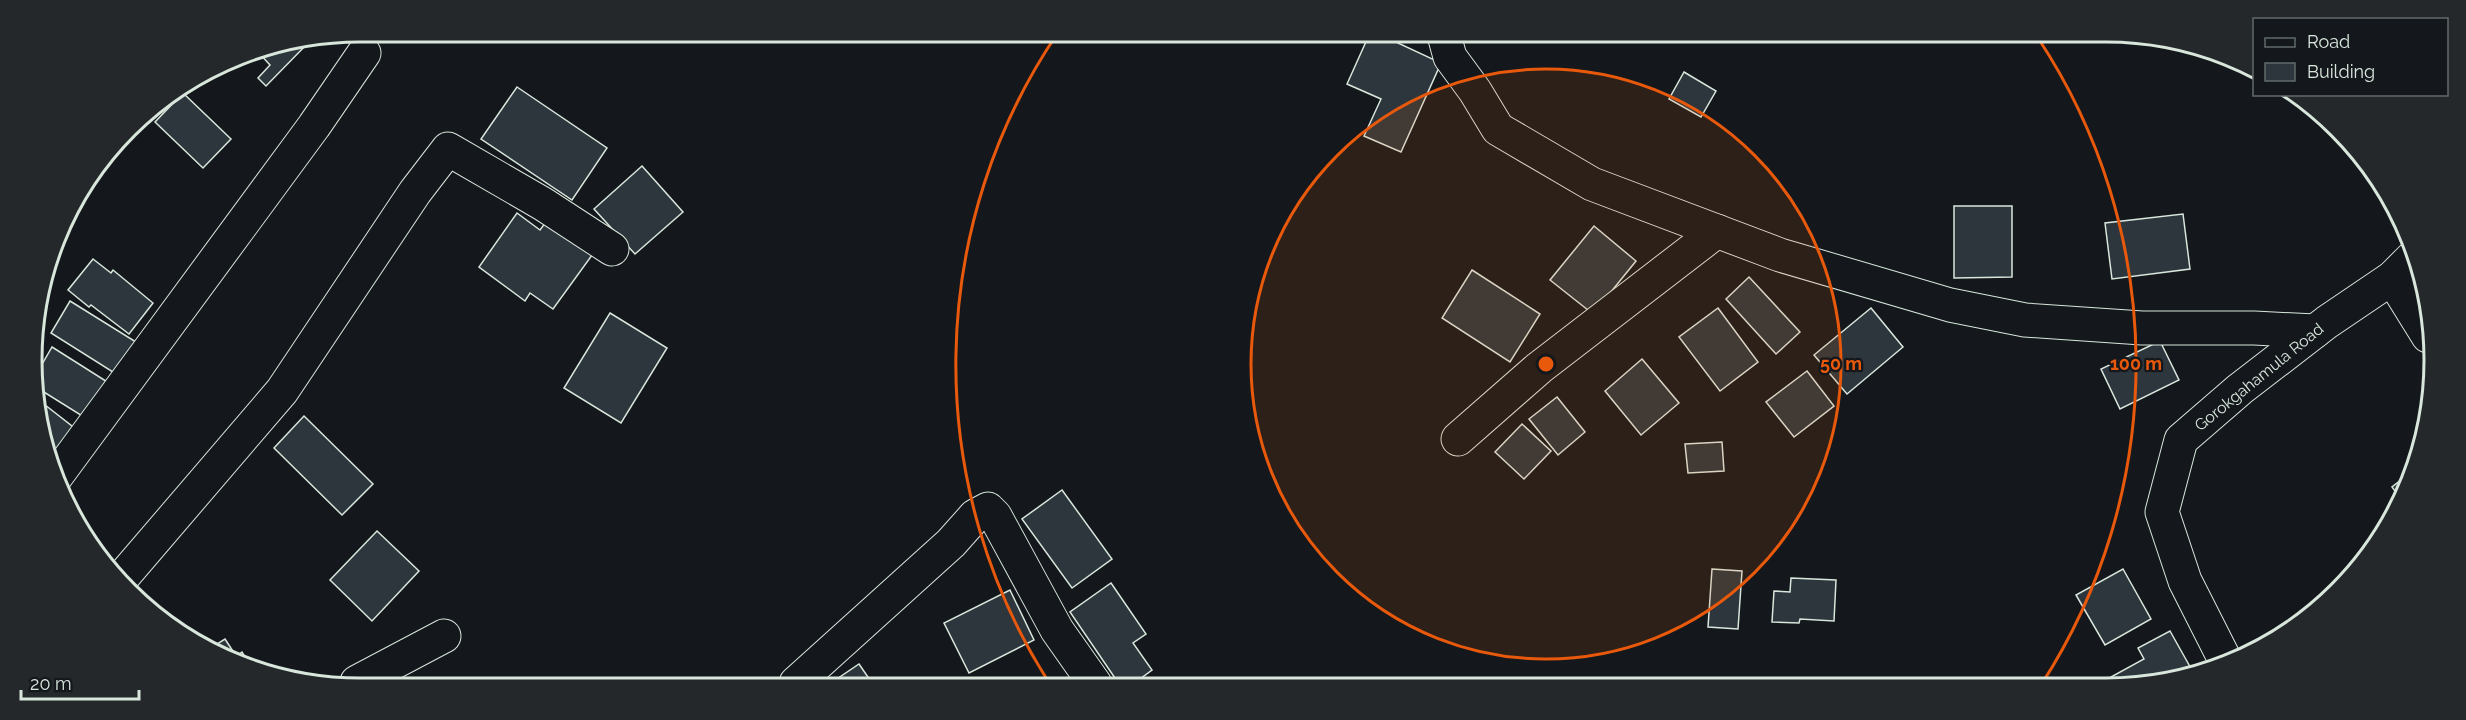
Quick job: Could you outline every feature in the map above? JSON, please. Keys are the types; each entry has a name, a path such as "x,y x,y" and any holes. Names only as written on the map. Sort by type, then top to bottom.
{"street":[{"path":"1446,42 1450,57 1475,91 1498,129 1592,184 1780,255 1950,305 2025,320 2142,328 2254,328 2315,331"},
{"path":"62,469 314,126 364,53"},
{"path":"125,574 282,391 416,192 448,149 543,204 612,249"},
{"path":"1458,439 1539,368 1717,231"},
{"path":"2402,268 2421,317"},
{"name":"Gorokgahamula Road","path":"2223,656 2185,581 2162,512 2181,440 2240,388 2402,268"},
{"path":"802,678 951,543 975,516 988,509 995,516 1057,630 1091,678"},
{"path":"365,678 444,636"}],"building":[{"path":"1366,42 1396,42 1441,63 1401,152 1364,136 1381,99 1347,84"},
{"path":"304,47 266,86 258,78 270,65 263,57"},
{"path":"1684,72 1716,91 1701,117 1669,99"},
{"path":"517,87 607,148 572,200 481,139"},
{"path":"185,95 231,139 203,168 155,122"},
{"path":"642,166 683,212 635,254 594,209"},
{"path":"1954,206 2012,206 2012,277 1954,278"},
{"path":"517,213 540,230 549,218 595,251 553,309 530,293 525,301 479,267"},
{"path":"2183,214 2190,269 2112,279 2105,223"},
{"path":"1594,226 1636,261 1593,314 1550,280"},
{"path":"93,259 111,273 113,270 153,303 129,334 68,290"},
{"path":"1472,270 1540,314 1510,362 1442,318"},
{"path":"1749,277 1800,332 1776,354 1726,299"},
{"path":"70,301 136,342 116,374 51,333"},
{"path":"1718,308 1758,362 1720,391 1679,337"},
{"path":"1871,308 1903,347 1847,394 1814,355"},
{"path":"610,313 667,348 621,423 564,388"},
{"path":"2160,341 2179,380 2120,409 2101,369"},
{"path":"52,347 109,383 87,419 44,392 42,364"},
{"path":"1642,359 1679,403 1641,435 1605,391"},
{"path":"1807,371 1834,406 1794,437 1766,402"},
{"path":"1557,397 1585,432 1558,455 1529,419"},
{"path":"45,405 77,430 57,456"},
{"path":"304,416 373,484 342,515 274,448"},
{"path":"1522,424 1551,451 1524,479 1495,452"},
{"path":"1722,442 1724,471 1688,473 1685,444"},
{"path":"2401,480 2395,492 2392,487"},
{"path":"1062,490 1112,559 1072,588 1022,519"},
{"path":"377,531 419,571 372,621 330,580"},
{"path":"1712,569 1742,571 1738,629 1708,627"},
{"path":"2123,569 2151,619 2105,645 2076,595"},
{"path":"1791,578 1836,580 1834,621 1800,619 1799,623 1772,622 1774,591 1790,592"},
{"path":"1111,583 1146,634 1133,643 1152,670 1141,678 1115,678 1070,612"},
{"path":"1010,590 1034,640 969,673 944,623"},
{"path":"2170,631 2190,666 2148,675 2109,678 2144,659 2138,648"},
{"path":"225,639 233,652 219,645 217,644"},
{"path":"859,664 869,678 838,678"}]}
